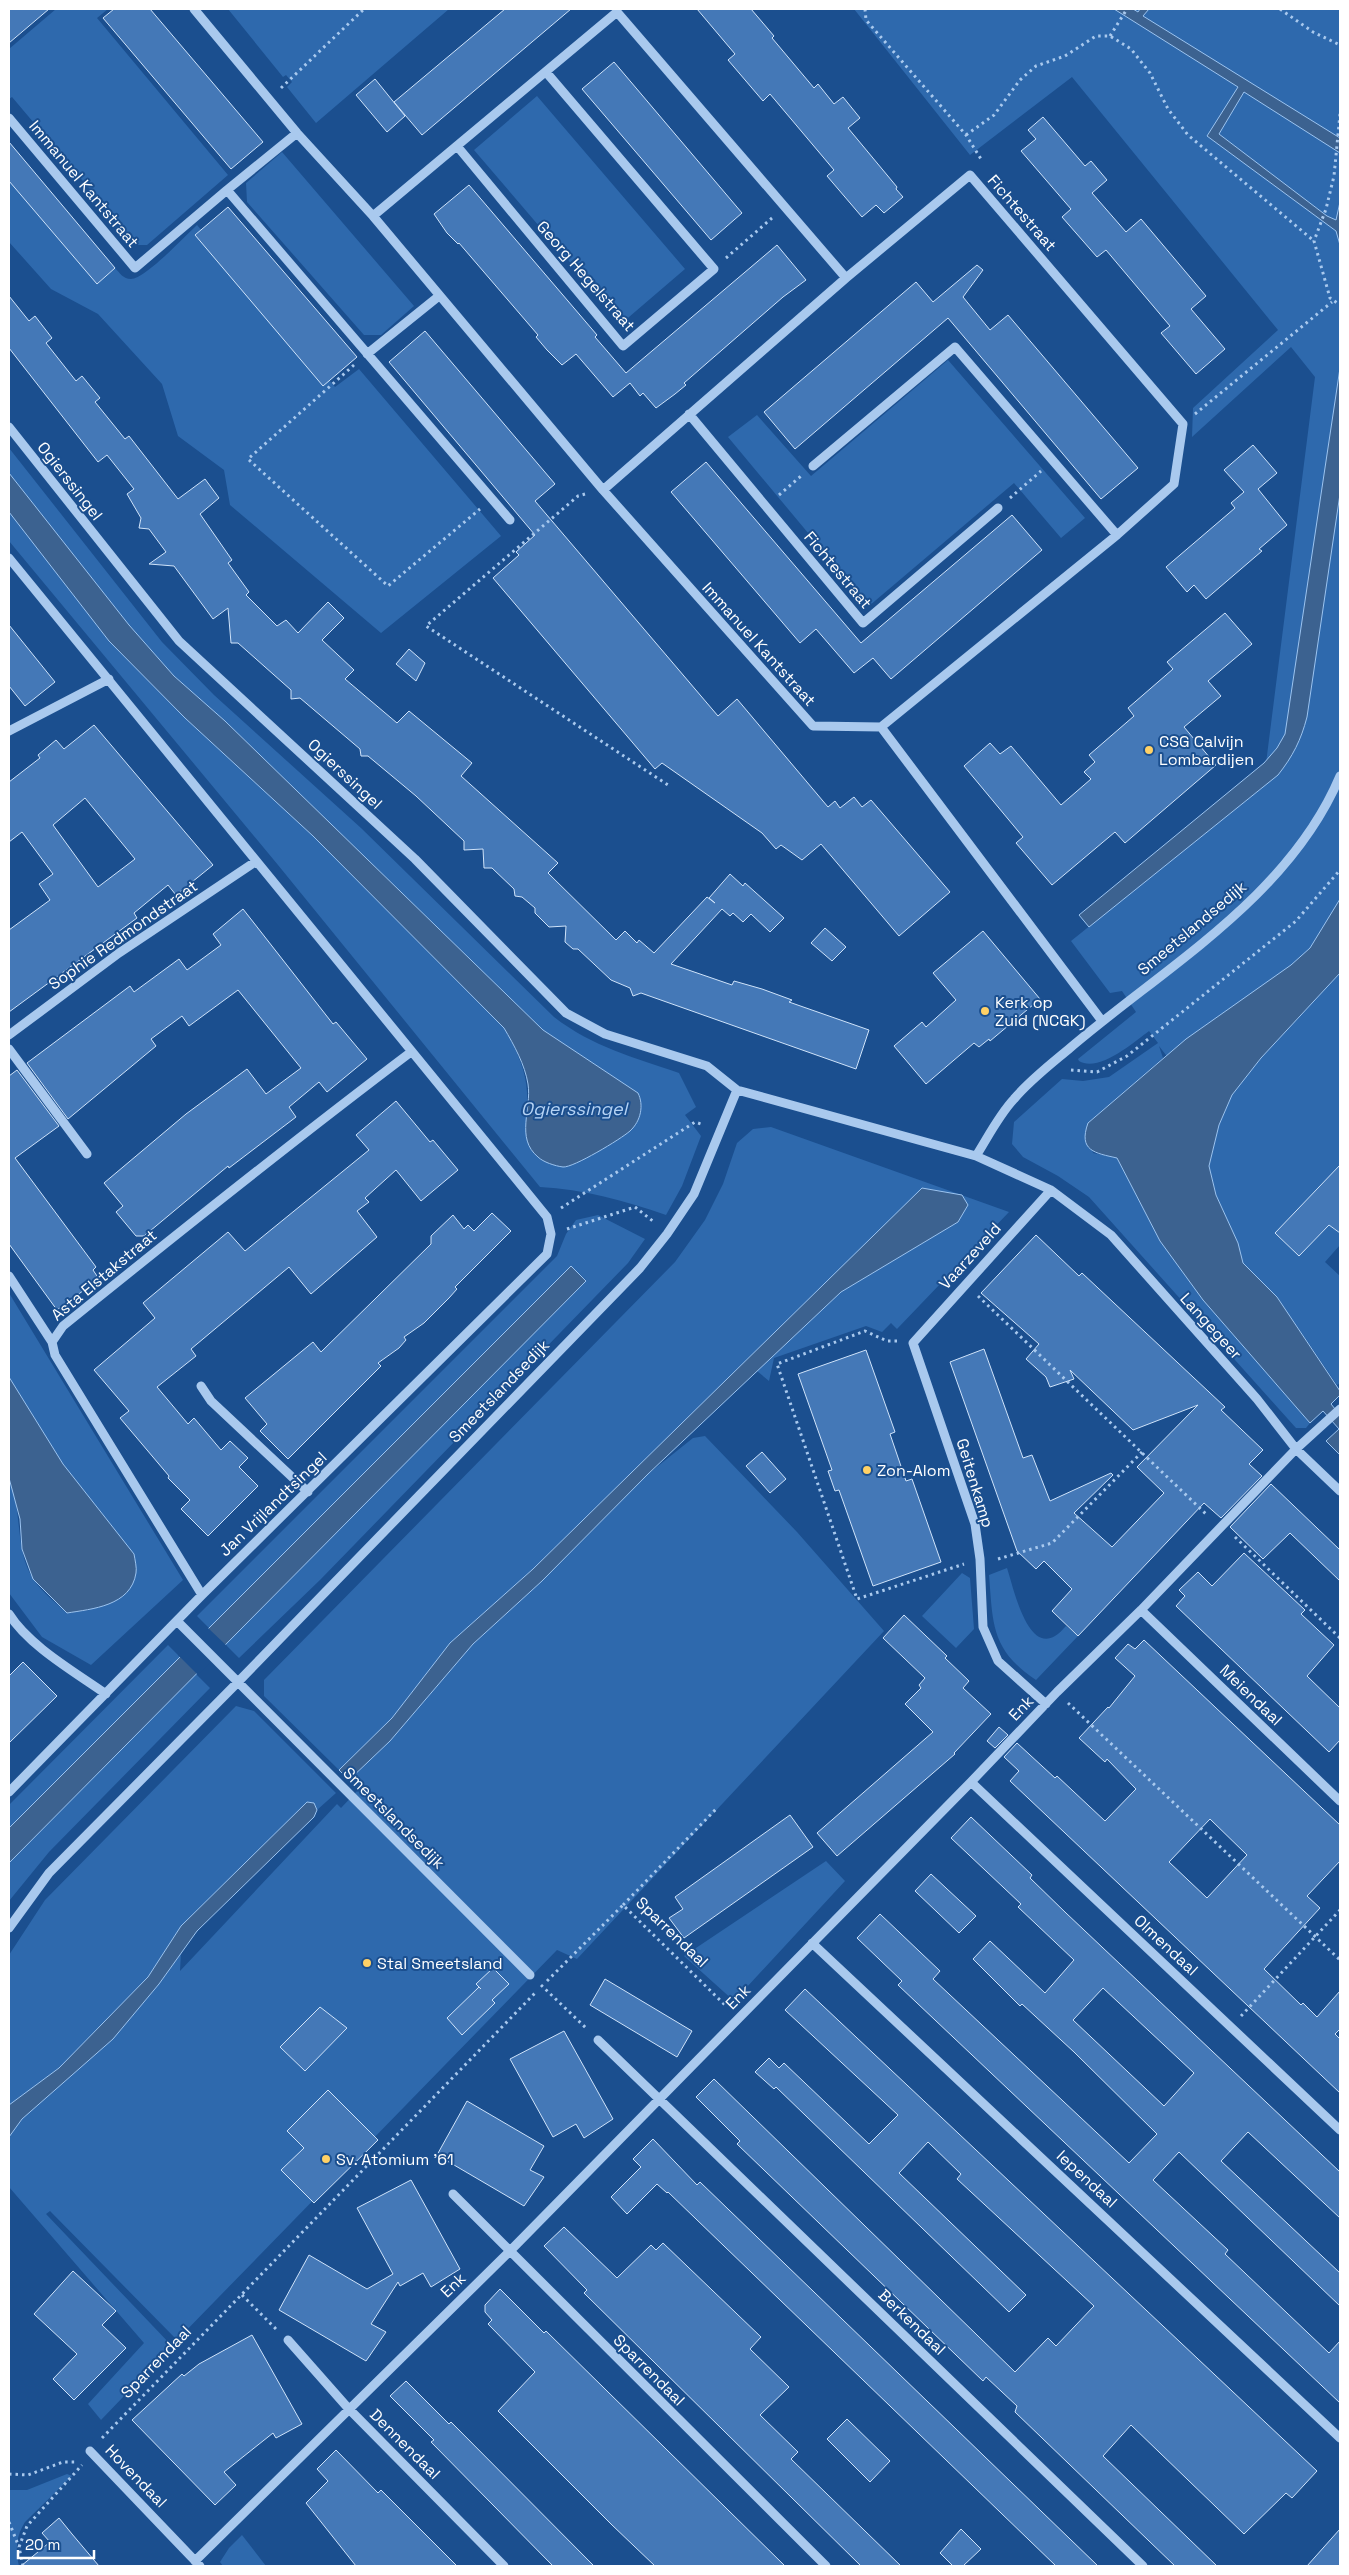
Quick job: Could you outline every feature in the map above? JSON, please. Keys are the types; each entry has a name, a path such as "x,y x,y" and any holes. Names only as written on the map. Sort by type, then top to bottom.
{"street":[{"name":"Immanuel Kantstraat","path":"194,9 297,133 373,216 603,490 813,726 881,728"},
{"path":"373,216 617,12 846,278"},
{"path":"546,72 714,268"},
{"name":"Immanuel Kantstraat","path":"9,118 135,268 297,133"},
{"name":"Georg Hegelstraat","path":"457,146 623,346 714,268"},
{"name":"Fichtestraat","path":"603,490 846,278 970,176 1183,424"},
{"path":"228,190 510,520"},
{"path":"367,354 439,296"},
{"path":"813,466 955,347 1117,535"},
{"name":"Fichtestraat","path":"689,414 862,623 998,508"},
{"path":"1102,1021 881,728 1117,535 1174,484 1183,424"},
{"name":"Ogierssingel","path":"9,427 179,642 415,859 566,1013 605,1034 707,1066 737,1090 976,1156 1051,1190"},
{"path":"9,558 109,679 255,862 547,1217 551,1234"},
{"path":"9,731 109,679"},
{"name":"Smeetslandsedijk","path":"976,1156 1013,1099 1102,1021 1244,907 1303,842 1334,791 1340,776"},
{"name":"Sophie Redmondstraat","path":"9,1035 119,953 255,862"},
{"path":"9,1050 87,1154"},
{"name":"Asta Elstakstraat","path":"202,1595 55,1355 52,1342 62,1326 130,1271 278,1152 411,1052"},
{"name":"Smeetslandsedijk","path":"9,1928 49,1873 238,1682 640,1268 667,1234 694,1194 718,1132 737,1090"},
{"name":"Vaarzeveld","path":"913,1343 965,1283 1051,1190"},
{"name":"Langegeer","path":"1051,1190 1111,1235 1257,1399 1296,1449 1340,1491"},
{"name":"Jan Vrijlandtsingel","path":"9,1792 202,1595 547,1254 551,1234"},
{"path":"9,1276 52,1342"},
{"name":"Geitenkamp","path":"913,1343 975,1524 980,1561 983,1628 998,1661 1046,1704"},
{"path":"201,1386 211,1401 308,1492"},
{"name":"Enk","path":"198,2563 348,2408 509,2252 660,2099 1057,1692 1141,1610 1296,1449 1340,1409"},
{"name":"Meiendaal","path":"1141,1610 1340,1801"},
{"path":"9,1614 13,1621 46,1652 106,1694"},
{"name":"Smeetslandsedijk","path":"177,1621 530,1975"},
{"name":"Olmendaal","path":"971,1782 1340,2130"},
{"name":"Iependaal","path":"812,1943 1340,2438"},
{"path":"598,2040 660,2099"},
{"name":"Berkendaal","path":"660,2099 1143,2566"},
{"name":"Sparrendaal","path":"453,2194 509,2252 826,2566"},
{"name":"Dennendaal","path":"288,2340 348,2408 504,2566"},
{"name":"Hovendaal","path":"90,2451 198,2563"}],"path":[{"path":"268,99 364,9"},
{"path":"865,9 866,20 966,135 981,159 970,176"},
{"path":"1110,36 1127,9"},
{"path":"1280,9 1313,32 1340,45"},
{"path":"966,135 994,115 1020,80 1036,66 1065,56 1096,36 1110,36 1131,49 1150,73 1168,109 1188,135 1314,241 1332,302"},
{"path":"1314,241 1326,209 1334,176 1340,114"},
{"path":"714,268 784,206"},
{"path":"1183,424 1332,302"},
{"path":"1332,302 1340,305"},
{"path":"367,354 248,459 388,586 492,499"},
{"path":"998,508 1052,461"},
{"path":"765,506 813,466"},
{"path":"603,490 578,496 426,626 668,785"},
{"path":"1058,1058 1072,1071 1097,1072 1127,1056 1296,921 1340,870"},
{"path":"547,1217 695,1122 718,1132"},
{"path":"551,1234 635,1207 667,1234"},
{"path":"965,1283 1340,1638"},
{"path":"913,1343 887,1341 865,1331 777,1364 857,1599 980,1561 1052,1543 1142,1452"},
{"path":"1057,1692 1340,1960"},
{"path":"623,1905 718,1807"},
{"name":"Sparrendaal","path":"90,2451 623,1905 738,2018"},
{"path":"1231,2027 1340,1910"},
{"path":"530,1975 598,2040"},
{"path":"242,2295 288,2340"},
{"name":"Hovendaal","path":"9,2474 28,2475 63,2462 84,2463 27,2526 19,2547"},
{"path":"9,2522 19,2547 23,2566"}],"shaded area":[{"path":"56,9 108,9 97,18 228,175 147,245 137,245 12,97 9,99 9,49"},
{"path":"228,9 449,9 316,123 287,87 292,82 286,75 283,77"},
{"path":"854,9 1340,9 1340,933 1169,1059 1159,1046 1163,1058 1088,1123 1093,1153 1117,1158 1160,1241 1203,1300 1310,1423 1306,1428 1296,1428 1089,1197 1058,1176 1023,1157 1012,1144 1014,1122 1062,1079 1083,1081 1109,1077 1158,1043 1149,1031 1106,1060 1087,1064 1079,1061 1078,1059 1136,1012 1122,991 1110,993 1071,941 1263,787 1315,377 1291,347 1192,437 1193,408 1278,330 1072,77 970,155"},
{"path":"537,96 685,269 622,323 474,150"},
{"path":"282,152 414,306 381,335 364,335 247,202 246,183"},
{"path":"9,181 97,284 115,268 126,278 131,279 146,272 197,225 335,387 359,369 501,536 381,633 230,505 224,470 178,436 162,384 98,314 51,289 9,242"},
{"path":"948,360 1085,518 1061,538 1014,483 869,606 728,437 757,415 811,476"},
{"path":"9,448 162,642 214,695 361,828 554,1017 599,1044 679,1073 696,1107 685,1115 701,1136 682,1186 666,1215 604,1196 540,1187 278,865 9,541 9,512 109,641 185,718 313,836 504,1028 517,1054 525,1077 527,1115 525,1130 564,1167 574,1164 610,1144 632,1127 639,1117 641,1105 638,1093 543,1030 225,721 174,676 129,625 9,473"},
{"path":"1340,973 1340,1165 1275,1233 1299,1256 1329,1225 1335,1230 1340,1225 1340,1245 1325,1262 1340,1276 1340,1383 1337,1385 1277,1297 1243,1263 1238,1243 1216,1195 1209,1166 1219,1125 1232,1095 1261,1058"},
{"path":"771,1127 1009,1212 897,1329 891,1323 882,1332 866,1326 774,1358 769,1381 757,1371 841,1292 958,1222 830,1278 533,1569 450,1643 392,1718 339,1770 264,1696 264,1680 675,1262 705,1220 723,1184 737,1143 753,1129"},
{"path":"598,1215 645,1239 628,1263 320,1580 239,1658 225,1644 586,1280 571,1266 209,1628 197,1616 557,1256 566,1234 576,1220"},
{"path":"9,1293 183,1580 91,1665 42,1637 9,1593 9,1478 16,1503 21,1543 28,1569 41,1589 67,1613 90,1610 134,1554 63,1464 9,1377"},
{"path":"705,1436 797,1532 884,1631 577,1959 557,1950 177,2340 50,2211 46,2214 172,2346 101,2420 88,2404 144,2343 9,2187 9,2137 22,2119 118,2033 159,1984 181,1953 180,1971 337,1804 341,1808 358,1790 349,1780 390,1741 473,1644 542,1581 648,1474 693,1438"},
{"path":"1007,1568 1017,1602 1029,1627 1037,1635 1045,1639 1055,1636 1066,1626 1078,1636 1036,1680 1010,1658 1002,1647 997,1635 989,1575"},
{"path":"962,1573 970,1578 974,1629 956,1648 922,1616"},
{"path":"168,1645 180,1657 9,1828 9,1805"},
{"path":"196,1674 210,1688 49,1852 9,1901 9,1863"},
{"path":"236,1706 254,1711 336,1793 317,1810 314,1803 307,1802 181,1926 148,1977 59,2068 9,2105 9,1955 45,1900"},
{"path":"826,1861 845,1881 734,2001 684,1956"},
{"path":"67,2474 72,2476 25,2522 17,2543 19,2566 9,2566 9,2490 27,2490"},
{"path":"242,2535 266,2566 223,2566 220,2562 229,2548"}],"water":[{"path":"1114,9 1133,9 1138,12 1140,9 1149,9 1143,16 1340,138 1340,153 1244,92 1219,134 1327,216 1336,220 1340,202 1340,245 1336,231 1207,136 1238,87"},
{"path":"1340,368 1340,494 1307,717 1299,740 1278,775 1089,927 1079,915 1264,763 1277,748 1285,734"},
{"name":"Ogierssingel","path":"9,473 129,625 174,676 225,721 543,1030 638,1093 641,1103 639,1118 630,1131 597,1152 568,1166 553,1165 538,1157 527,1141 526,1123 529,1094 527,1077 519,1055 504,1028 313,836 185,718 109,641 9,512"},
{"path":"1340,899 1340,973 1261,1058 1232,1095 1219,1125 1209,1166 1216,1195 1238,1243 1243,1263 1277,1297 1340,1391 1340,1395 1331,1404 1340,1415 1340,1455 1326,1441 1339,1429 1323,1411 1310,1423 1203,1300 1160,1241 1117,1158 1090,1149 1085,1140 1085,1132 1088,1123 1186,1039 1291,965 1310,948"},
{"path":"922,1188 962,1195 968,1205 958,1222 841,1292 648,1474 542,1581 473,1644 390,1741 349,1780 339,1770 392,1718 450,1643 533,1569"},
{"path":"571,1266 586,1281 9,1863 9,1828"},
{"path":"9,1377 63,1464 134,1554 136,1571 133,1584 127,1593 109,1604 67,1613 33,1579 22,1549 20,1519 9,1478"},
{"path":"307,1802 314,1803 317,1810 314,1817 197,1931 159,1984 113,2039 22,2119 9,2137 9,2105 59,2068 148,1977 181,1926"}],"pier":[{"path":"207,1627 227,1646 198,1675 178,1655"}],"building":[{"path":"9,9 49,9 9,43"},
{"path":"114,9 150,9 263,142 231,169 103,18"},
{"path":"505,9 571,9 422,135 394,102"},
{"path":"697,9 751,9 774,36 772,38 814,88 818,84 834,104 843,97 860,118 848,128 897,187 896,189 903,197 884,213 876,205 862,217 827,176 834,170 770,94 763,101 728,60 735,54"},
{"path":"614,62 742,213 711,240 582,89"},
{"path":"375,79 405,116 387,132 356,95"},
{"path":"1043,117 1085,166 1091,161 1107,180 1092,193 1126,232 1141,219 1206,296 1191,309 1225,349 1196,374 1161,333 1170,326 1106,250 1097,257 1062,217 1071,209 1021,151 1036,139 1028,130"},
{"path":"9,142 115,268 97,284 9,181"},
{"path":"469,185 597,335 595,337 626,373 777,245 806,280 783,297 684,383 686,385 656,408 643,393 640,396 630,383 613,397 576,354 562,365 547,350 536,337 538,335 459,243 447,233 434,214"},
{"path":"228,207 357,357 323,386 195,235"},
{"path":"977,265 983,270 963,297 990,330 1008,315 1138,468 1101,499 948,318 795,449 764,412 916,282 933,302"},
{"path":"9,296 29,321 35,316 52,338 46,343 76,381 82,376 100,398 95,402 125,439 129,436 178,499 205,479 219,498 200,514 232,560 228,563 249,592 246,595 277,626 286,620 298,633 328,602 344,618 322,640 354,670 345,679 397,723 409,711 472,763 461,776 558,863 548,873 616,940 625,931 637,943 639,940 654,953 707,897 715,903 709,898 730,874 743,886 745,883 784,918 770,932 751,914 743,922 733,913 730,916 722,909 671,964 732,985 734,981 762,989 792,1000 789,1002 869,1030 856,1069 641,993 633,996 630,988 611,980 578,949 573,949 565,942 566,926 549,927 535,913 535,908 522,897 515,896 514,889 492,868 484,868 483,849 464,850 464,841 416,796 368,756 361,756 360,749 300,698 291,699 291,690 238,643 231,643 228,608 213,619 174,566 149,564 166,552 149,529 139,528 141,518 127,494 134,489 107,455 98,462 9,348"},
{"path":"425,331 555,484 535,501 718,716 737,699 828,807 835,801 840,808 854,797 862,807 871,800 950,892 899,936 821,844 802,860 781,845 776,849 762,833 662,763 655,769 493,578 519,555 516,552 535,535 389,362"},
{"path":"1253,445 1277,473 1258,489 1287,525 1259,549 1262,551 1206,599 1194,585 1187,592 1166,567 1235,508 1231,503 1244,492 1224,470"},
{"path":"706,462 861,643 1012,515 1042,550 891,679 873,658 854,673 816,629 800,643 671,492"},
{"name":"CSG Calvijn Lombardijen","path":"1225,613 1252,644 1208,681 1221,696 1184,727 1216,765 1125,843 1115,832 1052,885 1016,843 1023,837 964,766 990,743 1000,754 1011,746 1061,805 1091,779 1084,772 1095,762 1089,755 1134,716 1128,708 1173,669 1167,662"},
{"path":"9,625 55,682 25,706 9,686"},
{"path":"409,649 425,663 416,681 396,664"},
{"path":"94,725 213,865 176,895 168,885 134,913 137,918 9,1012 9,930 50,900 39,884 53,874 22,832 9,842 9,782 40,758 38,755 56,740 64,749","holes":["85,798 135,859 98,887 53,825"]},
{"path":"243,909 333,1024 336,1022 367,1059 327,1092 319,1082 289,1107 296,1117 229,1168 228,1166 144,1236 136,1236 116,1212 123,1206 104,1183 186,1114 247,1069 266,1094 301,1068 238,990 189,1026 182,1016 151,1039 156,1046 68,1119 27,1063 130,986 134,992 179,959 187,970 221,945 213,934"},
{"path":"825,928 846,947 832,961 811,943"},
{"name":"Kerk op Zuid (NCGK)","path":"983,931 1040,999 990,1041 989,1039 979,1047 974,1043 926,1084 894,1046 922,1022 926,1027 956,1000 933,973"},
{"path":"17,1070 59,1126 15,1158 96,1267 93,1270 99,1279 57,1310 9,1244 9,1076"},
{"path":"396,1101 430,1142 433,1140 458,1170 421,1201 396,1170 365,1198 369,1202 357,1211 377,1237 311,1294 289,1267 191,1349 196,1356 157,1387 188,1424 194,1418 221,1450 230,1441 248,1458 239,1467 258,1486 208,1536 181,1509 190,1500 168,1478 169,1476 120,1418 129,1411 94,1370 155,1318 143,1303 228,1232 245,1251 369,1150 356,1135"},
{"path":"1340,1165 1340,1233 1329,1225 1299,1256 1275,1233"},
{"path":"492,1213 511,1231 455,1287 457,1289 424,1323 404,1337 406,1340 399,1348 378,1363 381,1366 288,1459 260,1431 267,1424 245,1398 313,1342 321,1352 431,1244 431,1236 453,1215 464,1229 468,1225 474,1231"},
{"path":"1036,1235 1079,1276 1082,1273 1225,1407 1221,1410 1263,1450 1249,1464 1262,1476 1221,1518 1204,1503 1078,1636 1052,1611 1072,1589 1044,1561 1036,1569 1017,1551 950,1362 984,1349 1023,1458 1032,1455 1050,1501 1111,1473 1113,1475 1074,1513 1112,1547 1164,1493 1137,1467 1198,1405 1133,1430 1070,1370 1074,1379 1050,1387 1046,1377 1026,1359 1039,1344 981,1293"},
{"name":"Zon-Alom","path":"866,1350 895,1432 890,1434 906,1481 912,1479 941,1562 873,1586 839,1490 835,1491 828,1471 832,1470 798,1374"},
{"path":"762,1452 786,1479 770,1493 746,1466"},
{"path":"1271,1484 1340,1550 1340,1581 1290,1533 1263,1559 1230,1527"},
{"path":"1244,1553 1305,1610 1301,1614 1334,1645 1307,1676 1340,1708 1340,1740 1329,1752 1176,1606 1185,1596 1179,1590 1198,1572 1212,1586"},
{"path":"904,1615 947,1656 945,1658 969,1681 963,1688 991,1714 955,1754 837,1856 817,1833 933,1732 905,1704 921,1688 919,1685 925,1678 883,1638"},
{"path":"1144,1640 1340,1825 1340,1861 1307,1896 1320,1908 1264,1969 1301,2005 1303,2003 1317,2017 1340,1991 1340,2029 1335,2034 1340,2039 1340,2093 1010,1781 1019,1771 1004,1757 1017,1743 1055,1778 1057,1776 1105,1821 1136,1789 1107,1759 1105,1762 1079,1738 1109,1708 1135,1676 1115,1658 1128,1644 1135,1649","holes":["1210,1819 1247,1855 1207,1898 1169,1862"]},
{"path":"23,1662 57,1696 9,1743 9,1676"},
{"path":"999,1727 1008,1735 995,1748 987,1741"},
{"path":"790,1815 813,1847 684,1938 669,1918 683,1909 675,1897"},
{"path":"971,1817 1032,1875 1030,1878 1066,1913 1340,2172 1340,2218 1248,2132 1221,2161 1340,2273 1340,2306 1179,2152 1153,2180 1228,2250 1225,2254 1329,2353 1340,2341 1340,2403 898,1985 902,1981 857,1938 880,1914 940,1971 933,1979 1129,2163 1157,2134 1074,2052 1022,2004 1020,2006 973,1959 990,1941 1045,1993 1074,1960 1018,1907 1021,1904 951,1838","holes":["1103,1988 1194,2073 1164,2106 1073,2020"]},
{"path":"931,1874 976,1916 959,1933 915,1891"},
{"path":"493,1968 509,1984 492,2000 495,2003 462,2035 447,2018 479,1987 476,1984"},
{"path":"605,1979 692,2031 677,2057 590,2005"},
{"path":"805,1989 1317,2471 1292,2498 1286,2493 1244,2534 1131,2425 1103,2456 1217,2566 1175,2566 1015,2412 1017,2406 986,2377 983,2381 737,2144 740,2141 696,2097 714,2079 1015,2372 1048,2338 1056,2346 1094,2306 957,2179 961,2174 928,2142 899,2173 1026,2295 1009,2312 776,2087 774,2089 755,2072 769,2058 779,2068 784,2063 869,2144 898,2115 785,2010"},
{"path":"320,2007 347,2028 305,2071 280,2047"},
{"path":"564,2031 613,2119 584,2138 576,2124 553,2137 510,2059"},
{"name":"Sv. Atomium '61","path":"328,2090 378,2140 314,2203 281,2170 304,2148 287,2131"},
{"path":"467,2101 544,2146 530,2170 544,2177 524,2206 437,2155"},
{"path":"653,2139 697,2185 700,2182 1098,2566 1056,2566 668,2192 657,2184 627,2214 611,2197 641,2167 633,2159"},
{"path":"411,2180 460,2269 431,2287 423,2273 400,2286 398,2282 371,2324 386,2332 366,2361 279,2310 309,2255 367,2289 393,2274 357,2208"},
{"path":"564,2227 617,2278 651,2245 656,2250 663,2243 761,2337 750,2349 789,2387 760,2415 798,2452 791,2459 901,2566 861,2566 584,2293 587,2290 544,2246"},
{"path":"73,2271 116,2311 102,2325 126,2348 74,2400 53,2379 77,2354 34,2314"},
{"path":"500,2289 544,2333 546,2331 785,2566 655,2566 612,2525 498,2411 535,2372 488,2324 492,2320 485,2312 485,2305"},
{"path":"252,2335 302,2424 276,2438 273,2433 224,2472 236,2485 215,2505 132,2420 182,2374 184,2376 199,2364"},
{"path":"406,2381 449,2424 451,2422 594,2566 553,2566 431,2442 434,2440 390,2396"},
{"path":"847,2419 890,2461 870,2482 827,2439"},
{"path":"336,2450 378,2493 381,2490 457,2566 356,2566 306,2503 328,2481 317,2469"},
{"path":"59,2518 99,2566 21,2566 50,2542 42,2533"},
{"path":"961,2529 981,2549 963,2566 953,2566 940,2553"},
{"path":"1340,2529 1340,2566 1307,2566"}],"place":[{"name":"CSG Calvijn Lombardijen","path":"1149,750"},
{"name":"Kerk op Zuid (NCGK)","path":"985,1011"},
{"name":"Zon-Alom","path":"867,1470"},
{"name":"Stal Smeetsland","path":"367,1963"},
{"name":"Sv. Atomium '61","path":"326,2159"}]}
